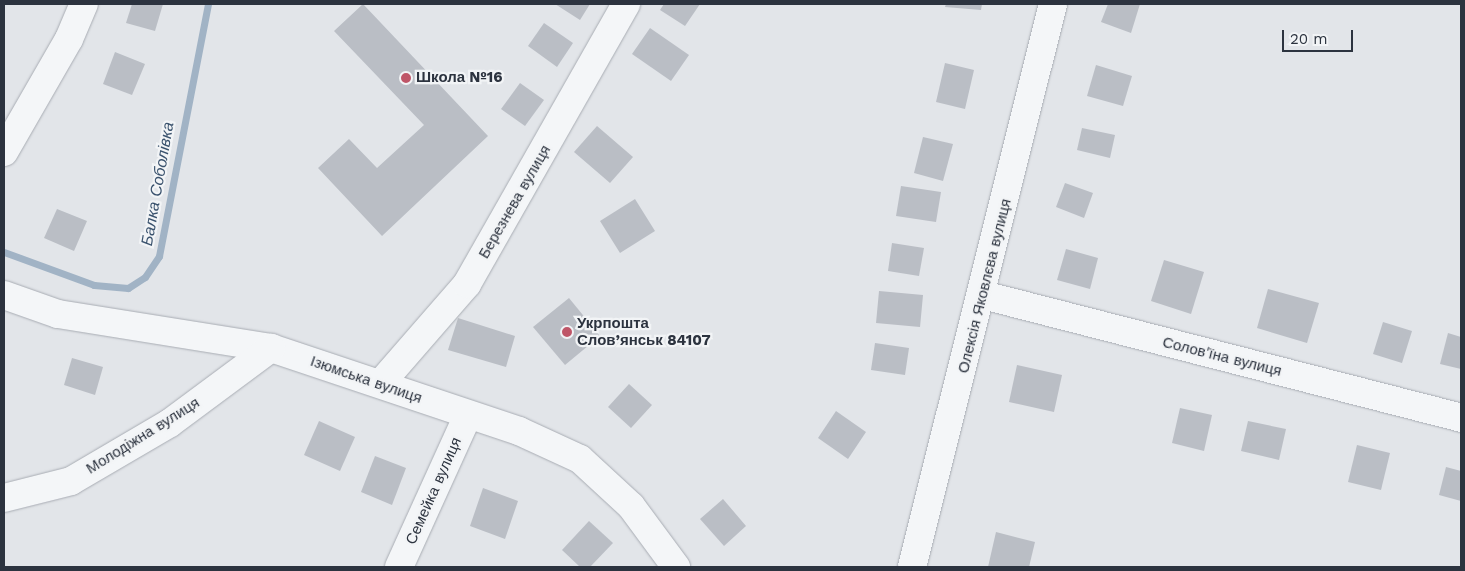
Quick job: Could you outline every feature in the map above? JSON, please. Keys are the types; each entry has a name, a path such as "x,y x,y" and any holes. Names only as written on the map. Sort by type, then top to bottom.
{"street":[{"path":"4,152 69,39 84,4"},
{"name":"Березнева вулиця","path":"380,383 467,284 626,4"},
{"name":"Олексія Яковлєва вулиця","path":"912,567 983,296 1053,4"},
{"name":"Ізюмська вулиця","path":"4,295 58,314 271,348 380,383 518,431 580,458 631,506 676,567"},
{"name":"Солов'їна вулиця","path":"983,296 1461,418"},
{"name":"Молодіжна вулиця","path":"4,498 71,481 170,423 271,348"},
{"name":"Семейка вулиця","path":"399,567 468,415"}],"building":[{"path":"132,4 163,4 155,31 126,23"},
{"name":"Школа №16","path":"363,4 488,136 382,236 318,168 349,139 377,168 424,125 334,31"},
{"path":"555,4 590,4 580,20"},
{"path":"664,4 700,4 685,26 660,10"},
{"path":"946,4 982,4 981,10 945,7"},
{"path":"1108,4 1140,4 1131,33 1101,22"},
{"path":"544,23 573,43 557,67 528,46"},
{"path":"650,28 689,55 671,81 632,54"},
{"path":"115,52 145,64 132,95 103,84"},
{"path":"945,63 974,70 965,109 936,102"},
{"path":"1096,65 1132,76 1123,106 1087,96"},
{"path":"520,83 544,100 525,126 501,109"},
{"path":"597,126 633,157 610,183 574,152"},
{"path":"1082,128 1115,135 1110,158 1077,150"},
{"path":"923,137 953,144 943,181 914,173"},
{"path":"1065,183 1093,193 1084,218 1056,207"},
{"path":"901,186 941,192 936,222 896,216"},
{"path":"635,199 655,231 620,253 600,221"},
{"path":"57,209 87,221 74,251 44,238"},
{"path":"892,243 924,248 919,276 888,271"},
{"path":"1066,249 1098,258 1090,289 1057,280"},
{"path":"1164,260 1204,272 1191,314 1151,301"},
{"path":"1268,289 1319,303 1307,343 1257,328"},
{"path":"879,291 923,295 920,327 876,323"},
{"name":"Укрпошта Слов’янськ 84107","path":"569,298 600,336 565,365 533,327"},
{"path":"458,318 515,336 506,367 448,350"},
{"path":"1383,322 1412,331 1402,363 1373,354"},
{"path":"1448,333 1461,337 1461,369 1440,364"},
{"path":"875,343 909,348 905,375 871,370"},
{"path":"72,358 103,367 95,395 64,385"},
{"path":"1017,365 1062,375 1054,412 1009,402"},
{"path":"629,384 652,405 631,428 608,407"},
{"path":"1180,408 1212,415 1204,451 1172,443"},
{"path":"836,411 866,432 848,459 818,438"},
{"path":"319,421 355,437 340,471 304,455"},
{"path":"1248,421 1286,429 1279,460 1241,451"},
{"path":"1357,445 1390,453 1381,490 1348,482"},
{"path":"375,456 406,468 392,505 361,492"},
{"path":"1446,467 1461,471 1461,501 1439,495"},
{"path":"483,488 518,501 505,539 470,526"},
{"path":"723,499 746,526 724,546 700,519"},
{"path":"589,521 613,543 590,567 580,567 562,550"},
{"path":"996,532 1035,542 1029,567 988,567"}],"waterway":[{"name":"Балка Соболівка","path":"4,252 94,285 128,288 145,277 159,256 208,4"}],"place":[{"name":"Школа №16","path":"406,78"},
{"name":"Укрпошта Слов’янськ 84107","path":"567,332"}]}
